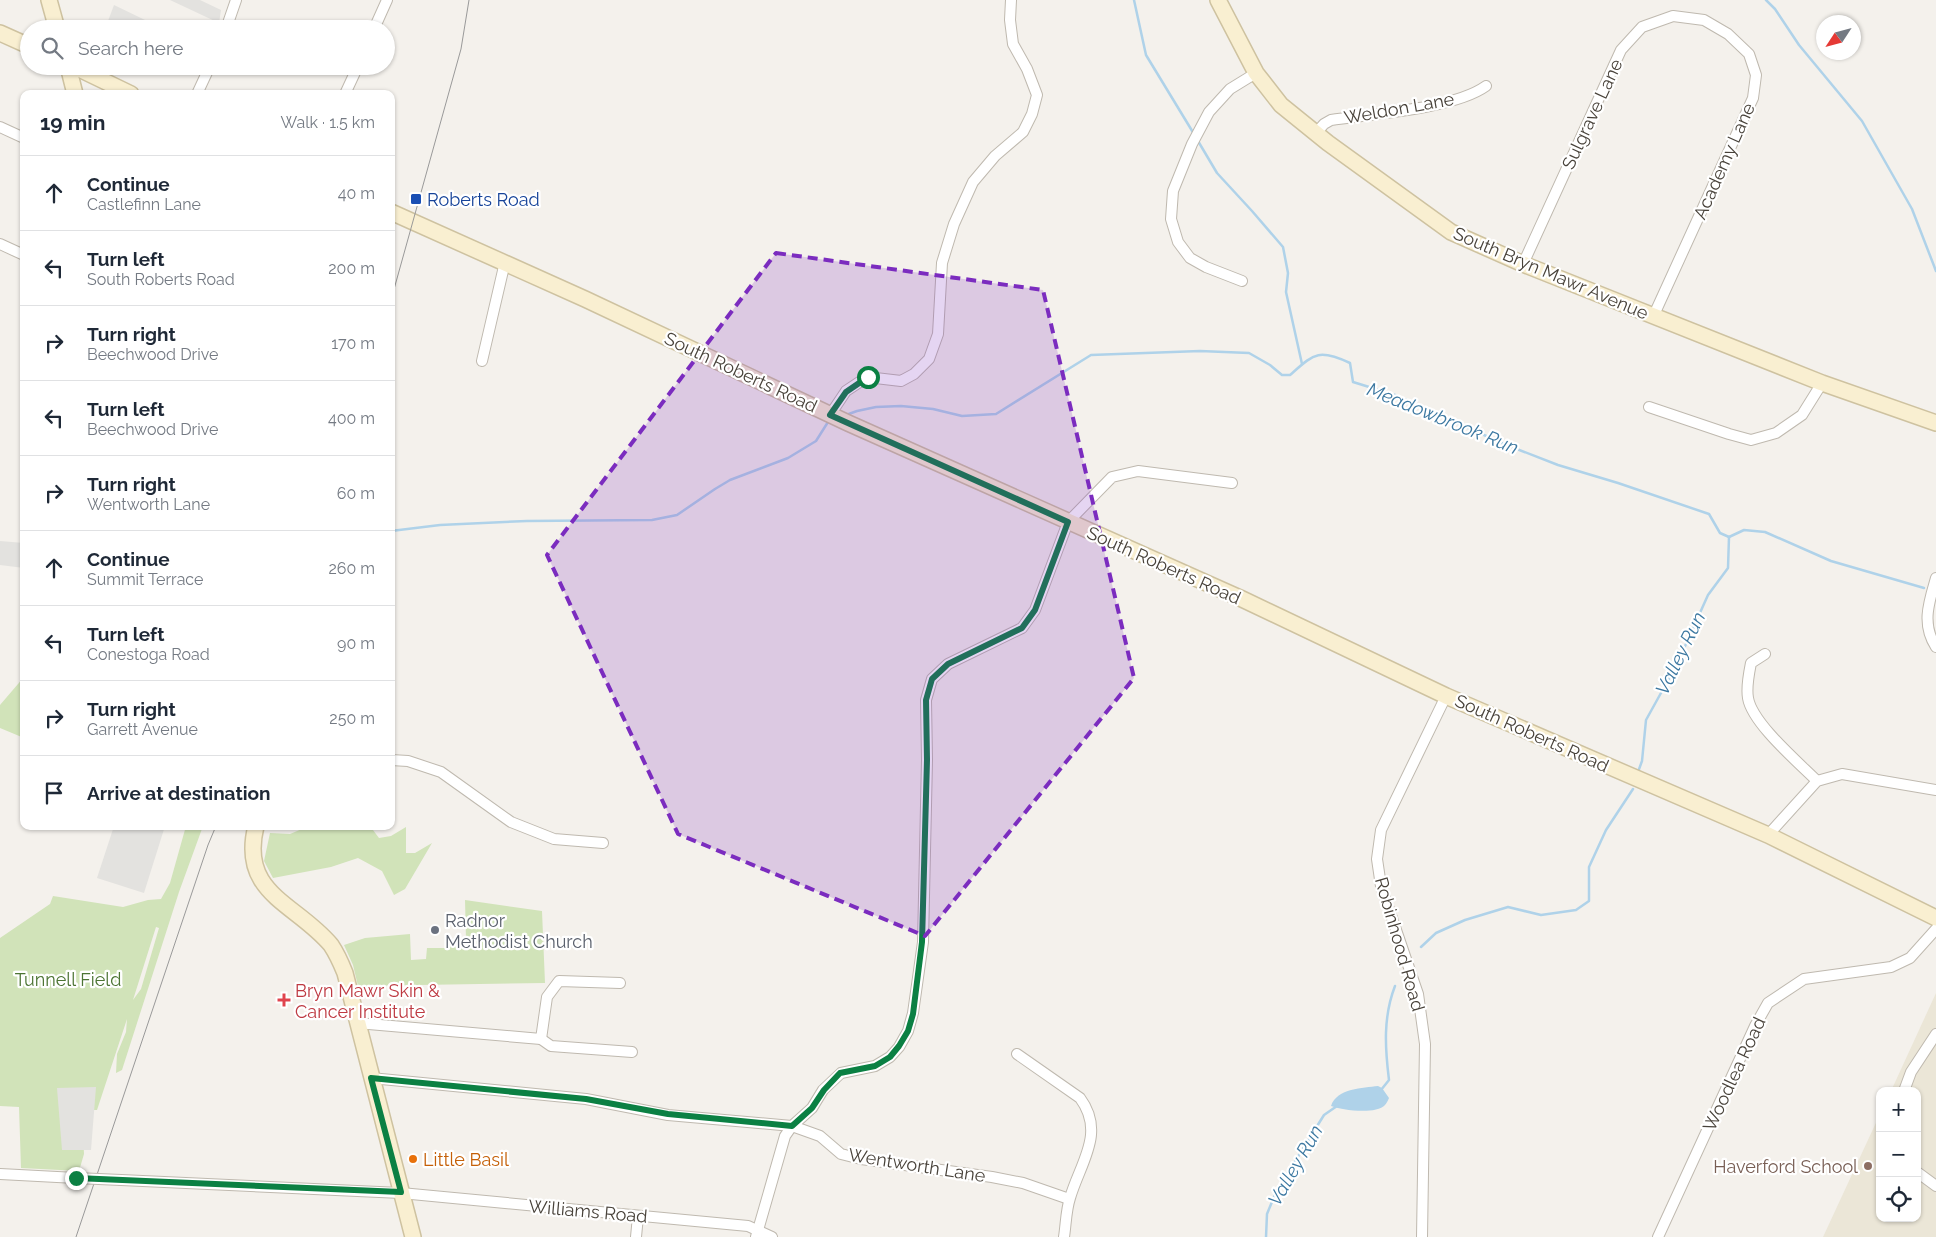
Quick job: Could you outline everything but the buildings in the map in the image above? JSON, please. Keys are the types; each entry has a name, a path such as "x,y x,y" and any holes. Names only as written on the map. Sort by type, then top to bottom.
{"street":[{"path":"49,0 55,20"},
{"path":"229,20 236,0"},
{"path":"378,20 387,0"},
{"path":"830,415 846,392 868,377 901,381 914,374 929,359 938,334 942,263 954,224 973,182 995,156 1023,132 1032,114 1037,95 1027,68 1013,44 1010,20 1011,0"},
{"name":"South Bryn Mawr Avenue","path":"1218,0 1256,73 1281,105 1451,232 1523,264 1653,317 1822,383 1936,423"},
{"name":"Sulgrave Lane","path":"1523,264 1621,50 1642,26 1672,16 1704,20"},
{"name":"Academy Lane","path":"1653,317 1753,98 1756,75 1749,54 1728,34 1704,20"},
{"path":"0,33 20,42"},
{"path":"1242,281 1206,267 1190,258 1178,242 1171,219 1173,191 1192,144 1209,112 1230,89 1256,73"},
{"path":"70,75 74,90"},
{"path":"92,75 123,90"},
{"path":"199,90 206,75"},
{"path":"347,90 354,75"},
{"name":"Weldon Lane","path":"1316,133 1324,124 1331,120 1440,104 1476,93 1486,86"},
{"path":"0,127 20,136"},
{"name":"South Roberts Road","path":"395,214 504,262 830,415 1240,598 1446,696 1768,835 1936,918"},
{"path":"0,244 20,253"},
{"path":"482,361 504,262"},
{"path":"1649,407 1751,440 1776,433 1802,415 1822,383"},
{"path":"757,1233 785,1136 792,1126 812,1108 824,1090 840,1073 875,1066 890,1057 908,1031 913,1014 922,942 927,760 926,700 932,679 948,664 1022,628 1035,610 1068,522 1112,477 1138,471 1232,483"},
{"path":"1936,578 1929,602 1927,623 1930,637 1936,647"},
{"path":"1765,654 1751,663 1748,675 1748,698 1759,722 1817,781"},
{"name":"Robinhood Road","path":"1422,1237 1425,1044 1418,994 1381,886 1377,858 1381,830 1446,696"},
{"path":"395,760 408,761 441,772 511,822 554,839 603,842"},
{"path":"1768,835 1817,781 1842,774 1936,790"},
{"path":"255,830 252,843 253,856 259,878 277,898 318,932 340,959 413,1237"},
{"name":"Woodlea Road","path":"1658,1237 1768,1002 1804,979 1891,967 1910,958 1936,929"},
{"path":"541,1040 547,996 559,981 620,982"},
{"path":"357,1023 541,1040 550,1046 632,1052"},
{"path":"1905,1087 1911,1072 1936,1034"},
{"path":"1017,1054 1080,1098 1087,1107 1092,1129 1087,1155 1069,1199 1064,1237"},
{"name":"Wentworth Lane","path":"371,1078 586,1099 668,1114 792,1126 820,1136 841,1154 861,1159 1023,1183 1069,1199"},
{"name":"Williams Road","path":"0,1174 401,1192 748,1226 757,1233 772,1237"},
{"path":"1921,1175 1936,1186"},
{"path":"636,1237 638,1216"}],"highlighted area":[{"path":"776,253 1043,290 1134,678 925,936 678,834 547,555"}],"shaded area":[{"path":"170,0 200,0 221,10 219,20 213,20"},
{"path":"114,5 145,20 108,20"},
{"path":"0,541 20,543 20,568 0,565"},
{"path":"113,830 164,830 144,893 97,878"},
{"name":"Haverford School","path":"1936,993 1936,1237 1823,1237 1876,1123 1876,1222 1921,1222 1921,1087 1893,1087"},
{"path":"96,1087 91,1150 62,1150 57,1088"}],"green space":[{"path":"20,682 20,736 0,728 0,705"},
{"path":"406,827 406,853 415,853 432,843 405,889 394,895 382,871 358,858 331,867 273,878 264,861 270,833 290,834 300,830 373,830 379,838 391,836"},
{"name":"Tunnell Field","path":"185,830 202,830 179,892 122,1070 116,1073 117,1054 126,1032 127,1019 97,1110 82,1110 84,1154 79,1171 21,1168 19,1107 0,1106 0,938 50,904 53,896 123,907 148,900 161,899 170,883","holes":["156,927 159,928 141,989 133,1000"]},
{"path":"465,900 542,911 545,983 358,986 353,965 344,945 365,938 410,934 411,960 426,959 427,948 450,948 450,941 466,940"}],"water":[{"path":"1378,1086 1382,1088 1389,1098 1381,1108 1358,1111 1331,1106 1334,1100 1345,1092 1358,1088"}],"waterway":[{"name":"Meadowbrook Run","path":"1134,0 1146,55 1194,134"},
{"path":"1766,0 1775,9 1799,45 1862,121 1912,209 1936,271"},
{"name":"Meadowbrook Run","path":"1198,141 1217,173 1283,247 1288,273 1286,292 1302,364"},
{"name":"Meadowbrook Run","path":"846,415 876,407 901,406 933,409 962,416 996,414 1091,355 1200,351 1249,353 1270,365 1282,375 1290,375 1311,358 1323,355 1330,356 1350,363 1353,382 1395,395 1504,444 1558,465 1709,514 1720,533 1729,537 1744,530 1765,532 1831,561 1924,588"},
{"path":"395,531 440,525 527,521 652,520 677,515 730,480 788,458 816,441 828,422"},
{"name":"Valley Run","path":"1638,772 1642,761 1646,720 1677,664 1708,595 1728,568 1729,537"},
{"name":"Valley Run","path":"1421,947 1436,933 1465,920 1508,907 1541,915 1576,910 1589,901 1589,867 1606,830 1633,789"},
{"name":"Valley Run","path":"1381,1090 1389,1080 1386,1033 1388,1009 1395,986"},
{"name":"Valley Run","path":"1266,1237 1267,1214 1276,1192 1324,1115 1337,1106"}],"tram line":[{"path":"395,286 461,49 469,0"},
{"path":"76,1237 214,830"}],"place":[{"name":"Roberts Road","path":"416,199"},
{"name":"Radnor Methodist Church","path":"435,930"},
{"name":"Bryn Mawr Skin & Cancer Institute","path":"284,1000"},
{"name":"Little Basil","path":"413,1159"},
{"name":"Haverford School","path":"1868,1166"}],"route":[{"path":"76,1178 401,1192 371,1078 586,1099 668,1114 792,1126 812,1108 824,1090 840,1073 875,1066 890,1057 908,1031 913,1014 922,948 927,760 926,700 932,679 948,664 1022,628 1035,610 1068,522 830,415 846,392 868,377"}]}
